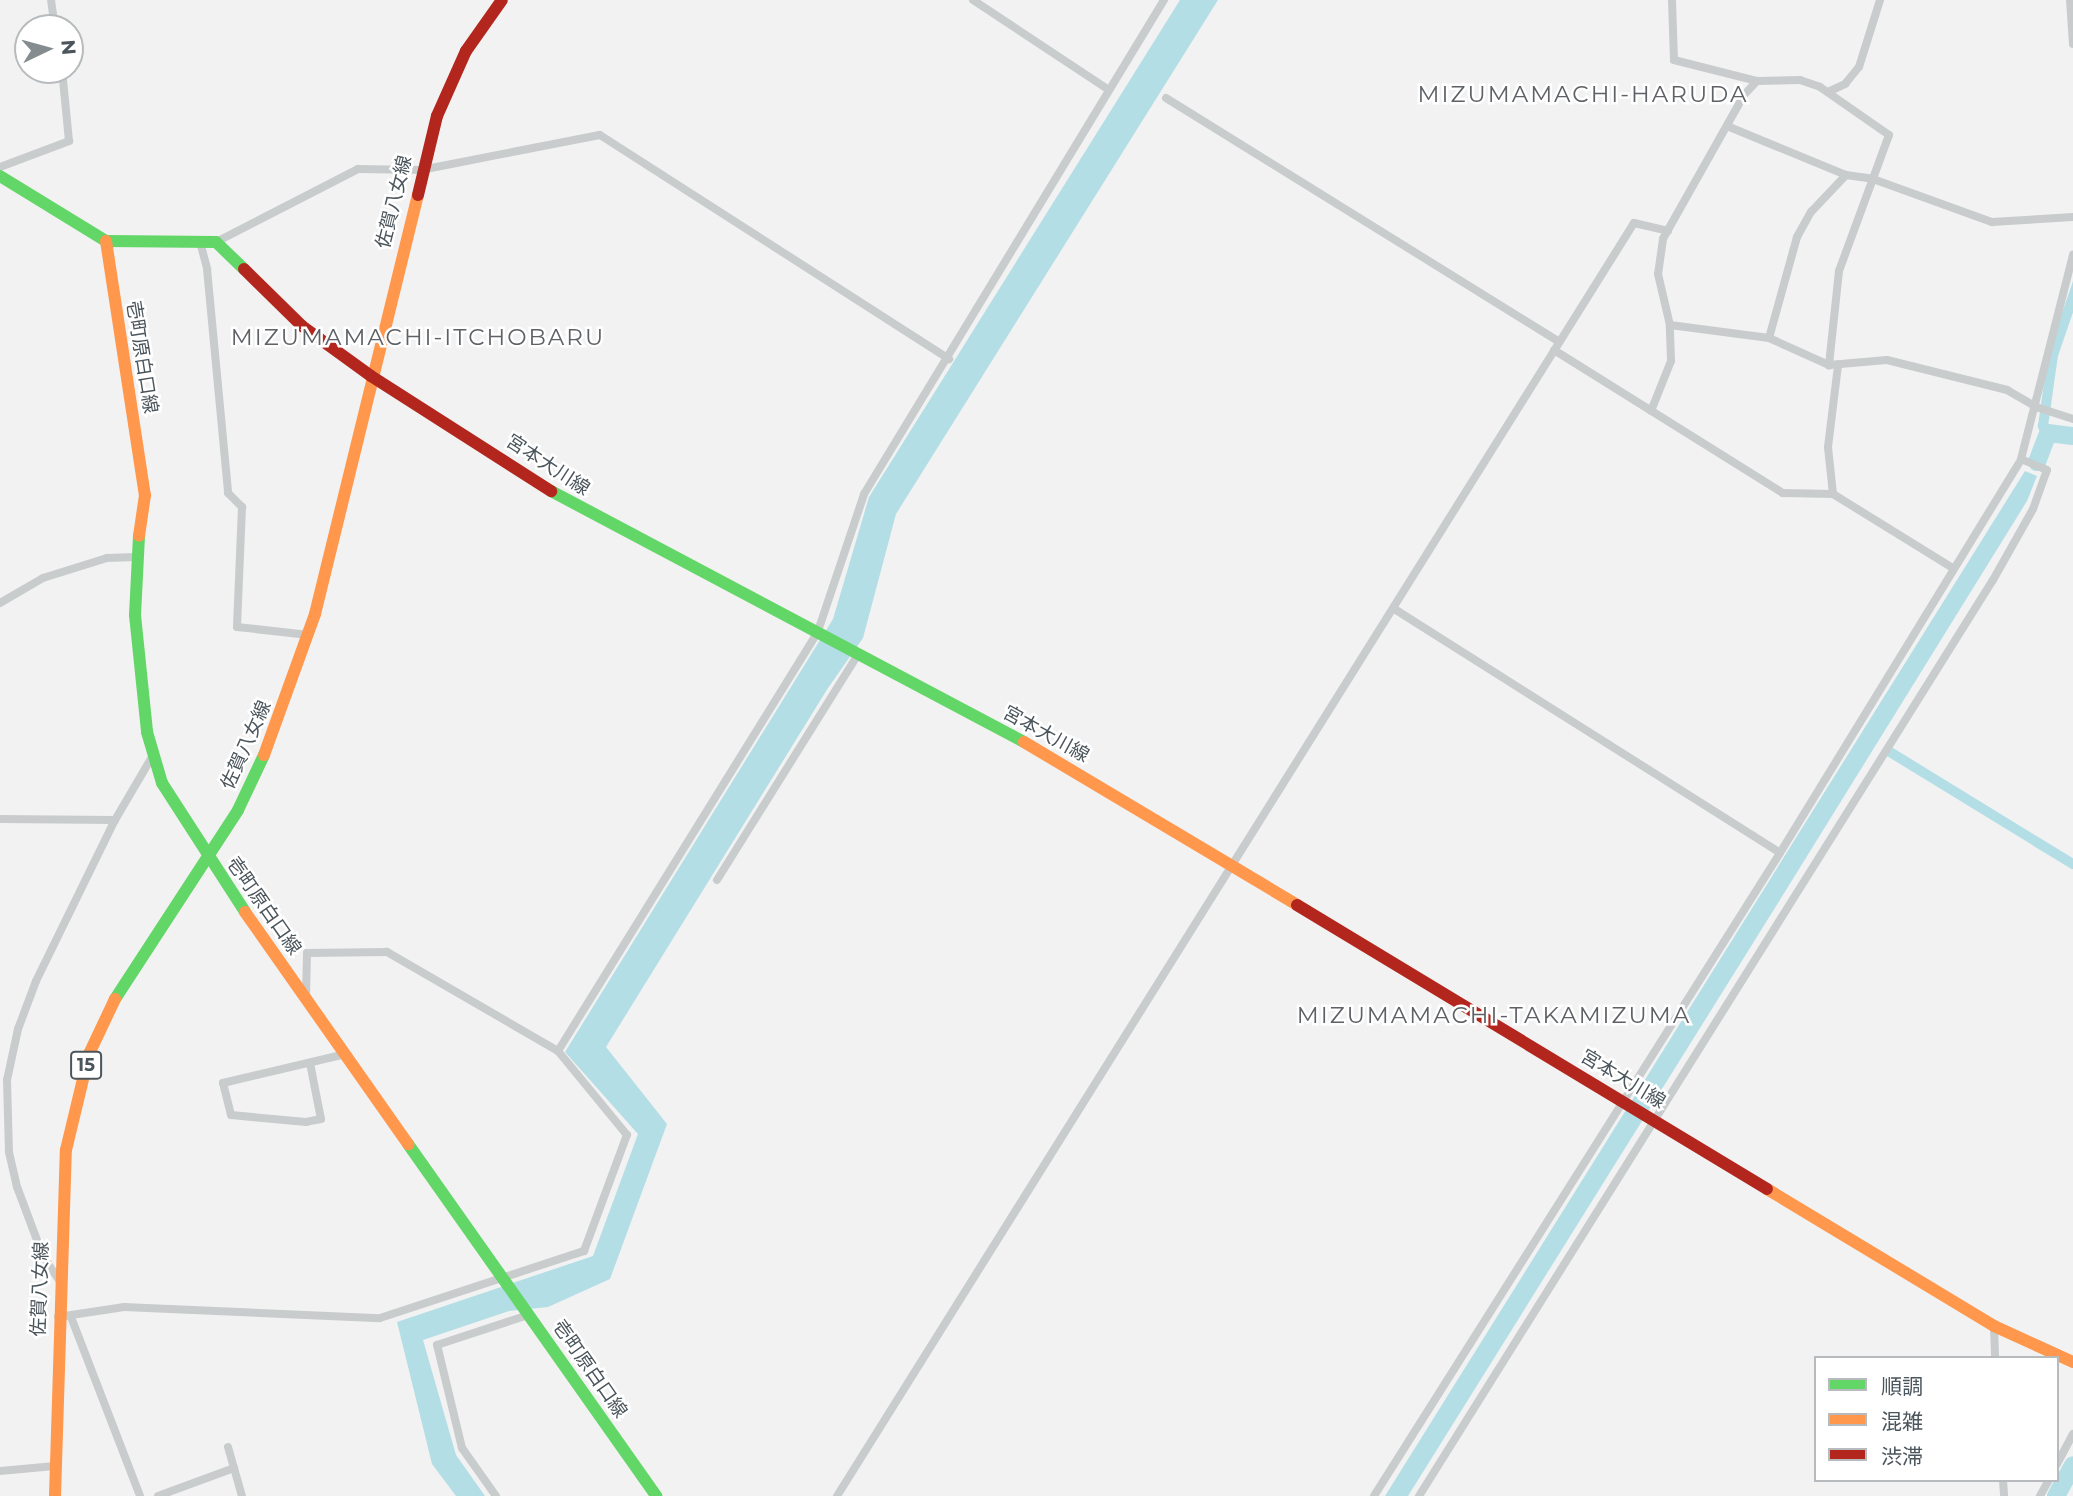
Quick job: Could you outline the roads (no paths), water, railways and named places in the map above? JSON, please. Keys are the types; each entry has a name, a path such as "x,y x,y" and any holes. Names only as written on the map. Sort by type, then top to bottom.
{"main road":[{"name":"佐賀八女線","path":"55,1496 64,1317 59,1280 66,1150 89,1054 118,993 238,810 278,726 309,635 436,116 466,51 502,0"},
{"path":"0,176 106,241 216,242"},
{"name":"壱町原白口線","path":"106,241 145,495 136,557 135,615 152,757 162,783 208,858 656,1496"},
{"name":"宮本大川線","path":"216,242 302,326 371,376 589,514 1036,748 1994,1326 2073,1362"}],"street":[{"path":"973,0 1107,88"},
{"path":"558,1051 820,635 864,494 949,359 1107,88 1164,0"},
{"path":"1672,0 1674,60 1757,81 1800,80 1830,91 1850,110 1889,135 1839,271 1828,447 1833,494"},
{"path":"1830,91 1845,84 1859,67 1880,0"},
{"path":"2070,0 2073,44"},
{"path":"1651,411 1671,361 1670,325 1658,274 1668,231 1727,127 1757,81"},
{"path":"0,167 69,141 63,84"},
{"path":"1166,98 1559,342"},
{"path":"1727,127 1846,175 1873,179 1992,222 2073,218"},
{"path":"216,242 358,169 421,170 600,135 949,359"},
{"path":"1769,338 1797,237 1811,212 1846,175"},
{"path":"837,1496 1232,866 1396,610 1634,223 1668,231"},
{"path":"200,242 207,269 228,493 242,507 237,627 309,635"},
{"path":"1374,1496 1780,853 2021,459 2038,408 2073,255"},
{"path":"1670,325 1769,338 1834,365 1887,360 2007,390 2038,408 2073,419"},
{"path":"1554,351 1783,493 1833,494 1953,568"},
{"path":"1419,1496 1650,1118 1987,590 2033,509 2047,470 2021,459"},
{"path":"0,603 43,578 107,558 136,557"},
{"path":"1396,610 1780,853"},
{"path":"716,880 854,655"},
{"path":"59,1280 36,1239 9,1152 7,1080 18,1029 49,953 115,820 152,757"},
{"path":"0,819 115,820"},
{"path":"140,1496 64,1317 124,1307 380,1318 504,1280 584,1251 627,1135 558,1051 387,953 307,953 306,999"},
{"path":"310,1063 321,1119 306,1122 231,1115 223,1083 346,1054"},
{"path":"0,1147 9,1152"},
{"path":"496,1496 462,1448 437,1345 526,1312"},
{"path":"1994,1326 1994,1356"},
{"path":"2059,1460 2073,1434"},
{"path":"229,1447 242,1496"},
{"path":"0,1471 55,1466"},
{"path":"158,1496 234,1468"}],"water":[{"path":"1180,0 1218,0 896,514 863,638 828,688 606,1047 667,1124 610,1279 548,1307 509,1311 423,1340 456,1455 485,1496 456,1496 432,1464 397,1322 593,1256 638,1134 565,1052 833,619 869,497"},
{"path":"2073,281 2073,312 2062,330 2059,323"},
{"path":"2025,471 2037,476 2027,501 1408,1496 1385,1496"}],"waterway":[{"path":"2048,433 2043,426 2053,355 2073,297"},
{"path":"2037,462 2048,433 2073,436"},
{"path":"1890,752 2073,864"},
{"path":"2056,1496 2073,1465"}],"district":[{"name":"MIZUMAMACHI-HARUDA","path":"1583,94"},
{"name":"MIZUMAMACHI-ITCHOBARU","path":"418,337"},
{"name":"MIZUMAMACHI-TAKAMIZUMA","path":"1494,1015"}]}
